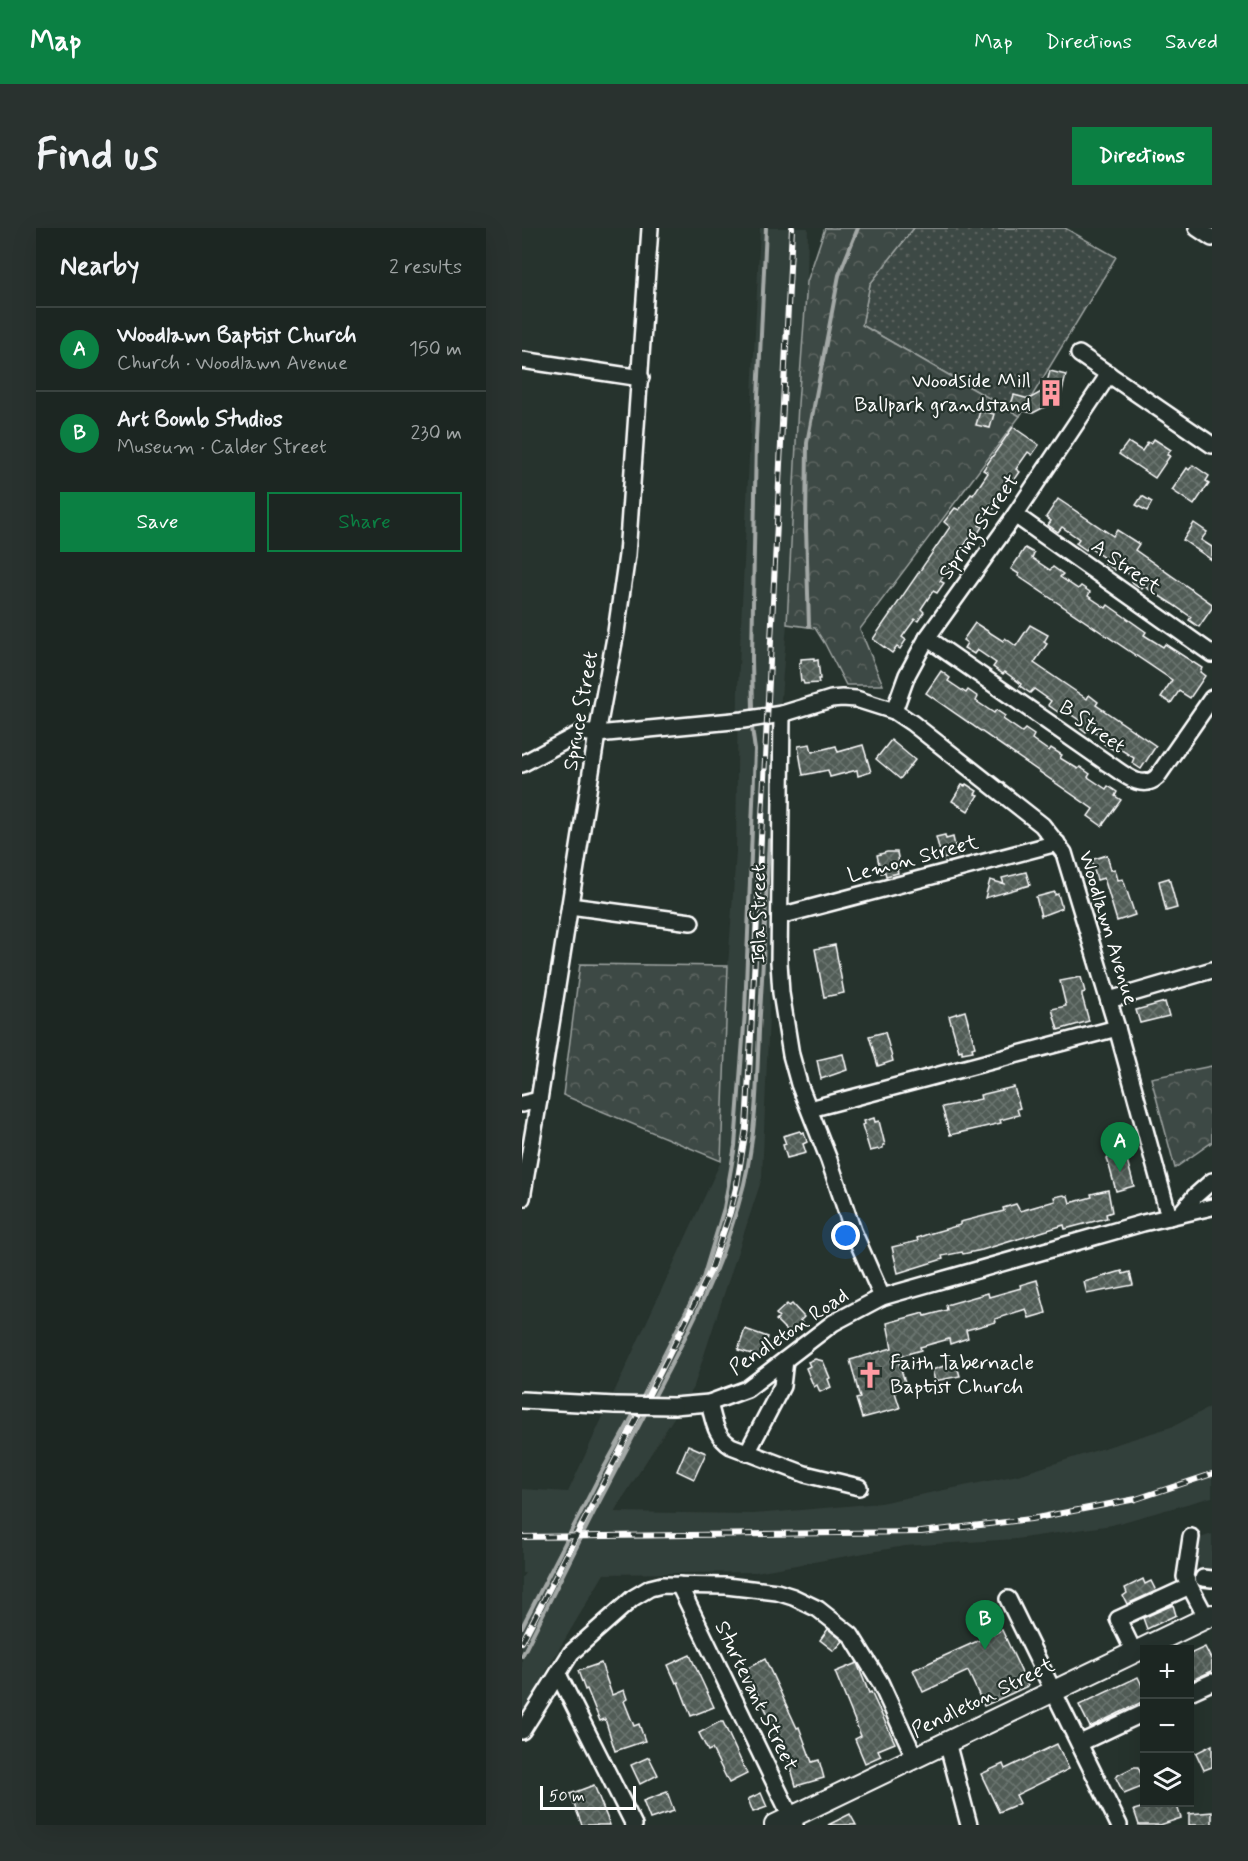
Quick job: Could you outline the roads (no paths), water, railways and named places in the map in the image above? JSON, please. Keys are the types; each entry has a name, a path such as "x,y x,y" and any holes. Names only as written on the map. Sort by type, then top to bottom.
{"main road":[{"name":"Pendleton Street","path":"787,1822 1209,1616"}],"street":[{"name":"Spruce Street","path":"522,1198 627,555 650,228"},
{"path":"1197,228 1212,238"},
{"path":"1079,354 1212,445"},
{"path":"522,360 641,378"},
{"name":"Spring Street","path":"894,711 907,675 927,638 1015,515 1109,374"},
{"name":"A Street","path":"1015,515 1212,654"},
{"name":"B Street","path":"927,638 1136,782 1153,781 1157,777 1212,698"},
{"name":"Woodlawn Avenue","path":"522,764 582,732 597,734 775,716 831,699 842,698 856,699 894,711 951,752 1042,825 1064,853 1174,1215"},
{"name":"Iola Street","path":"775,716 781,993 794,1069 853,1231 882,1297"},
{"name":"Lemon Street","path":"780,916 1057,843"},
{"path":"570,906 691,922"},
{"path":"1109,1000 1212,970"},
{"path":"810,1110 1117,1028"},
{"path":"522,1104 539,1100"},
{"path":"1174,1215 1212,1181"},
{"name":"Pendleton Road","path":"522,1400 674,1406 709,1403 747,1389 833,1323 882,1297 1174,1215 1212,1207"},
{"path":"747,1453 782,1386 784,1360"},
{"path":"709,1403 717,1434 722,1441 804,1474 859,1487"},
{"path":"1191,1537 1185,1577 1202,1581"},
{"path":"1202,1581 1209,1616"},
{"path":"1134,1652 1118,1619 1202,1581"},
{"path":"522,1731 571,1653 633,1598 650,1588 662,1585 726,1586 777,1592 794,1597 818,1609 839,1624 862,1650 880,1682 915,1758"},
{"name":"Sturtevant Street","path":"679,1585 787,1822"},
{"path":"1008,1599 1119,1825"},
{"path":"558,1674 634,1825"},
{"path":"1194,1690 1212,1682"},
{"path":"1080,1743 1140,1715"},
{"path":"947,1742 969,1825"}],"waterway":[{"path":"753,711 756,440 766,228"},
{"path":"809,626 806,527 807,443 839,275 858,228"},
{"path":"641,1401 703,1278 724,1208 735,1146 745,1012 755,750 752,728"},
{"path":"652,1401 705,1296 727,1241 748,1165 757,1088 769,840"},
{"path":"522,1627 636,1410"},
{"path":"522,1656 647,1410"}],"railway":[{"path":"522,1642 710,1272 737,1184 746,1128 792,228"},
{"path":"522,1537 921,1532 1031,1519 1136,1499 1212,1474"}],"place":[{"name":"Woodside Mill Ballpark grandstand","path":"1051,393"},
{"name":"Woodlawn Baptist Church","path":"1120,1172"},
{"name":"Faith Tabernacle Baptist Church","path":"870,1375"},
{"name":"Art Bomb Studios","path":"985,1650"}]}
